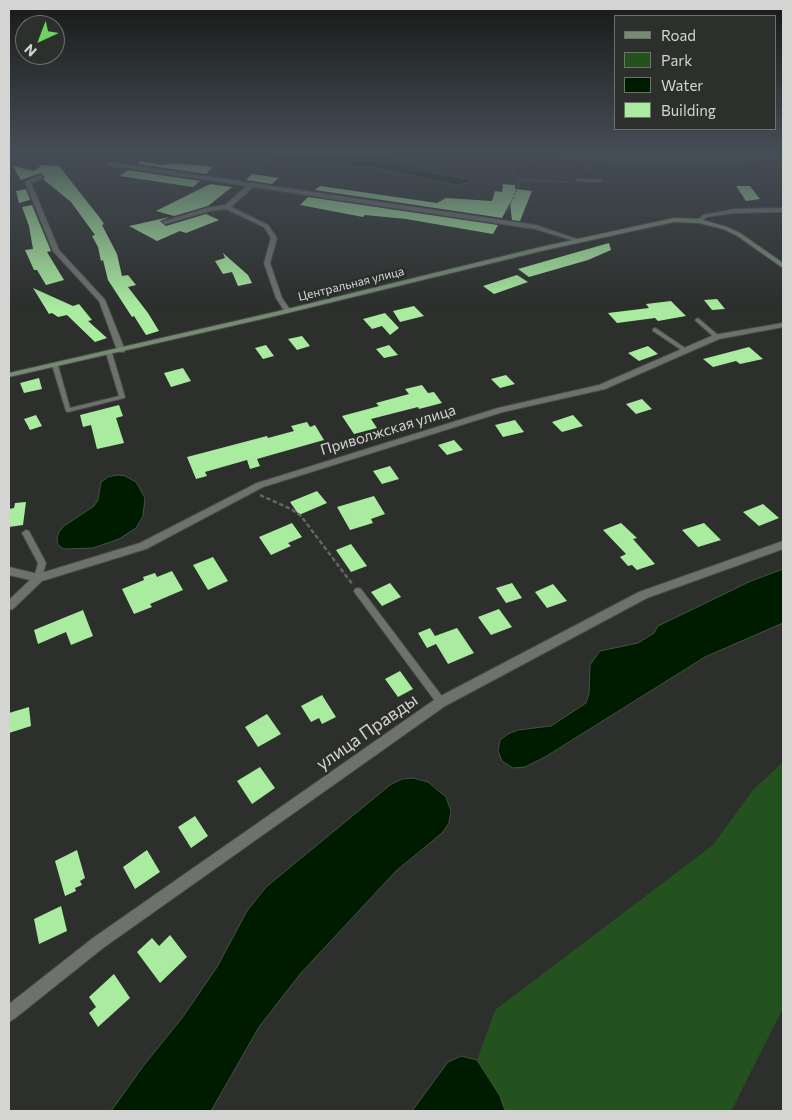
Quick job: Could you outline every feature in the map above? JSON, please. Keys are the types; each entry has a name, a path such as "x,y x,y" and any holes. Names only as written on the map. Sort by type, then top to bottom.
{"street":[{"path":"37,204 56,251 102,300 121,350"},
{"path":"383,204 552,230 580,241"},
{"path":"165,222 209,209 228,206 266,226 274,238 267,263 278,298 287,311"},
{"path":"700,221 705,216 735,211 783,210"},
{"name":"Центральная улица","path":"9,374 121,350 674,220 700,221 725,228 738,234 783,266"},
{"name":"Приволжская улица","path":"38,578 143,546 269,482 501,410 602,387 717,337 783,325"},
{"name":"улица Правды","path":"9,1014 98,943 440,702 643,595 783,545"},
{"path":"9,571 38,578"},
{"path":"9,606 38,578"}],"lane":[{"path":"698,320 717,337"},
{"path":"655,330 686,350"},
{"path":"55,364 68,410 122,398 108,353"},
{"path":"26,533 42,563 38,578"},
{"path":"358,592 440,702"}],"path":[{"path":"503,222 511,204"},
{"path":"250,490 291,509 301,516 358,592"}],"green space":[{"path":"783,762 783,1008 731,1111 505,1111 500,1096 477,1060 495,1010 713,845 753,790"}],"water":[{"path":"125,476 136,482 145,498 143,516 136,528 119,539 93,548 64,549 58,545 57,538 64,526 94,506 98,500 101,482 108,477"},
{"path":"783,569 783,623 705,657 545,757 525,767 513,768 502,761 498,751 500,740 508,734 518,730 551,726 586,703 589,694 590,665 600,651 638,643 654,633 658,626 751,581"},
{"path":"413,778 428,782 446,797 451,811 449,823 442,833 396,871 301,973 259,1027 211,1111 111,1111 144,1065 182,1018 217,967 247,911 266,887 390,785 402,779"},
{"path":"461,1056 477,1060 500,1096 505,1111 412,1111 448,1062"}],"building":[{"path":"73,204 89,204 100,218 117,254 122,276 128,275 136,285 128,287 159,331 146,335 134,316 132,317 108,280 103,260 101,261 98,247 92,236 95,235"},
{"path":"169,204 210,204 174,216 156,211"},
{"path":"357,204 498,225 493,234 406,219 365,215 363,217 300,205"},
{"path":"410,204 509,204 502,218"},
{"path":"510,204 527,204 520,221 512,220"},
{"path":"32,205 51,251 47,252 64,280 46,285 37,270 34,270 25,250 33,249 29,226 22,207"},
{"path":"206,214 219,220 186,233 180,231 157,241 129,226 170,217 160,221 166,226"},
{"path":"609,243 611,250 588,260 529,277 518,269"},
{"path":"223,253 248,275 252,283 238,286 232,272 223,274 215,261 225,258"},
{"path":"517,275 528,282 494,294 483,286"},
{"path":"33,288 73,306 79,304 92,320 88,321 107,338 95,342 67,315 58,317 52,313 49,314"},
{"path":"717,299 725,309 712,310 704,300"},
{"path":"671,301 686,316 658,321 655,318 617,323 608,313 649,308 646,304"},
{"path":"414,306 424,316 400,322 393,311"},
{"path":"385,313 399,328 390,335 382,326 372,329 363,319"},
{"path":"302,336 310,346 297,350 288,339"},
{"path":"266,345 274,356 263,359 255,348"},
{"path":"389,345 398,355 384,358 376,349"},
{"path":"648,346 658,354 639,361 628,353"},
{"path":"749,347 763,359 740,364 736,361 713,367 703,359"},
{"path":"183,368 191,381 171,387 164,373"},
{"path":"506,375 515,384 500,388 491,379"},
{"path":"39,378 42,389 24,393 20,383"},
{"path":"422,385 428,393 434,392 442,403 371,419 377,428 354,434 342,416 379,406 376,403 409,394 405,389"},
{"path":"642,399 652,409 636,414 626,404"},
{"path":"119,405 123,416 116,418 124,443 97,449 91,425 83,427 80,415"},
{"path":"36,415 42,426 30,430 24,419"},
{"path":"573,415 583,426 562,432 552,422"},
{"path":"515,420 524,432 503,437 495,425"},
{"path":"307,422 310,427 315,425 324,440 257,459 260,466 250,469 247,460 205,472 207,476 196,479 187,457 267,436 268,438 294,431 291,426"},
{"path":"454,440 463,450 447,455 438,445"},
{"path":"390,466 399,479 382,484 373,471"},
{"path":"317,491 327,503 299,515 290,502"},
{"path":"374,496 385,514 371,519 373,523 350,530 337,507"},
{"path":"26,502 23,525 9,527 9,509 14,508 15,503"},
{"path":"763,504 779,518 759,526 743,512"},
{"path":"292,523 302,537 288,543 291,546 271,555 259,537"},
{"path":"621,523 637,538 633,539 655,564 637,570 632,565 628,566 620,557 626,554 603,530"},
{"path":"704,523 721,540 698,547 682,530"},
{"path":"351,544 367,566 351,572 336,550"},
{"path":"213,557 228,581 208,590 193,565"},
{"path":"172,571 183,590 150,604 152,607 134,614 122,589 144,580 143,577 155,573 157,577"},
{"path":"390,583 401,597 382,606 371,592"},
{"path":"512,583 522,598 506,603 496,588"},
{"path":"553,584 567,601 547,608 535,592"},
{"path":"499,609 512,627 491,635 478,617"},
{"path":"83,610 93,636 71,645 66,632 38,644 34,630"},
{"path":"430,628 435,636 457,628 474,653 448,664 436,644 427,648 418,633"},
{"path":"400,671 413,689 398,697 385,679"},
{"path":"322,695 336,717 322,724 319,718 311,722 301,706"},
{"path":"29,707 31,726 9,733 9,713"},
{"path":"267,714 281,734 258,747 245,727"},
{"path":"260,767 275,788 252,804 237,781"},
{"path":"195,816 208,836 191,848 178,827"},
{"path":"77,850 85,878 80,881 82,885 75,888 76,891 65,896 55,861"},
{"path":"147,850 160,872 135,889 123,867"},
{"path":"61,906 67,931 39,944 34,919"},
{"path":"170,935 187,957 160,983 137,952 152,938 159,946"},
{"path":"114,974 130,998 98,1027 89,1013 96,1007 89,997"}]}
